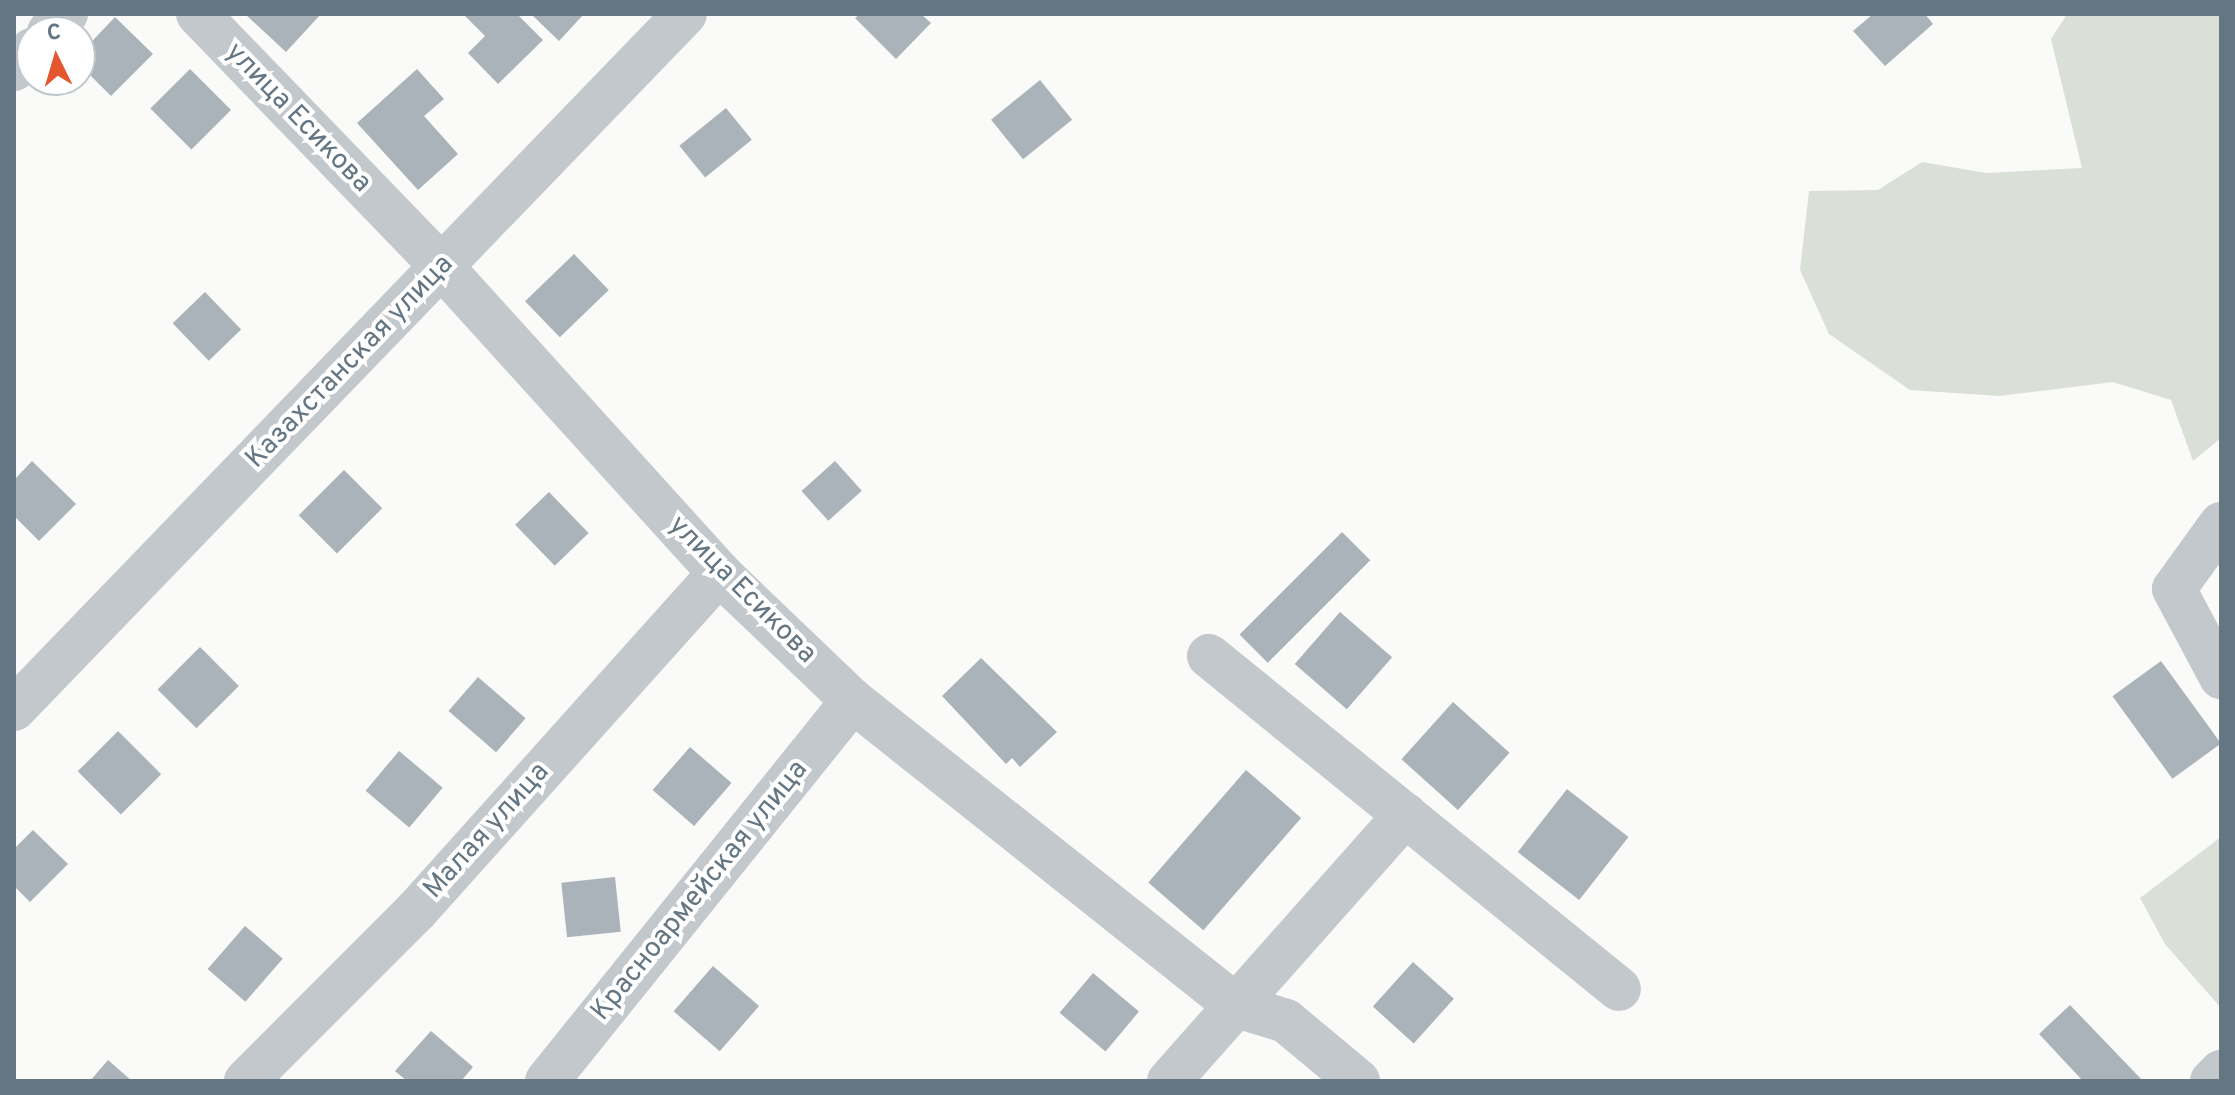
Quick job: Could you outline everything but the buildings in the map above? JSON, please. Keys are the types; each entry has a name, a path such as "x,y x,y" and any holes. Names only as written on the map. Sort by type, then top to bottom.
{"street":[{"name":"улица Есикова","path":"198,14 442,267 719,573 853,701 1237,1006 1286,1021 1358,1081"},
{"name":"Казахстанская улица","path":"14,709 685,14"},
{"path":"2221,524 2174,589 2221,677"},
{"name":"Малая улица","path":"246,1081 417,910 719,573"},
{"path":"1209,656 1619,989"},
{"name":"Красноармейская улица","path":"547,1081 853,701"},
{"path":"1169,1081 1405,815"},
{"path":"2212,1081 2221,1072"}],"shaded area":[{"path":"2067,14 2221,14 2221,438 2193,461 2171,400 2113,382 1999,396 1910,390 1829,334 1800,270 1809,191 1878,190 1922,162 1986,173 2082,168 2051,39"},
{"path":"2221,837 2221,1008 2165,944 2140,898"}]}
